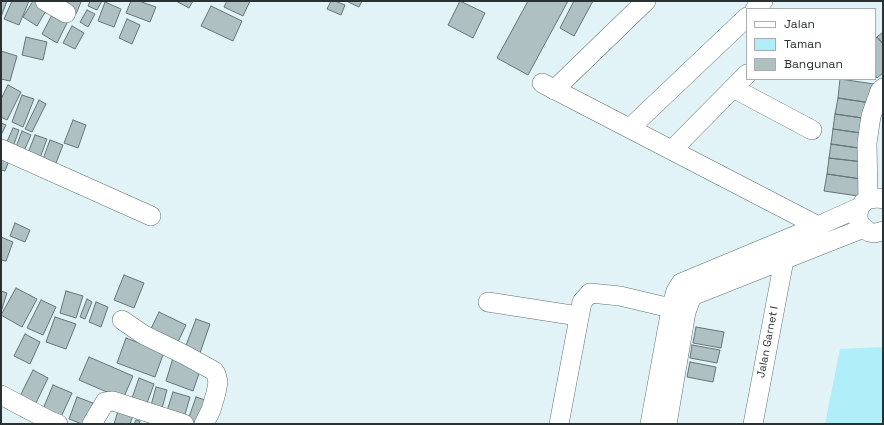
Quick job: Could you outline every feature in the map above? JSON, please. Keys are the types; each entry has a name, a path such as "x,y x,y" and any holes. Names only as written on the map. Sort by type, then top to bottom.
{"street":[{"path":"46,1 66,13"},
{"path":"646,1 548,86 818,226"},
{"path":"630,128 746,18"},
{"path":"672,150 746,75"},
{"path":"733,88 812,130"},
{"path":"872,201 867,143 871,116 880,91 883,88"},
{"path":"883,112 880,120 872,201 858,213 860,224 869,232 874,233 883,231"},
{"path":"1,149 151,216"},
{"path":"667,424 679,310 676,291 681,283 818,226 872,201"},
{"path":"650,424 679,310 692,296 864,228"},
{"name":"Jalan Garnet I","path":"753,424 784,260"},
{"path":"559,424 578,316 582,302 590,293 620,296 679,310"},
{"path":"488,302 578,316"},
{"path":"122,320 144,335 185,355 216,374 218,382 216,392 211,410 204,424"},
{"path":"1,396 58,424"},
{"path":"92,424 106,402 113,402 184,424"}],"green space":[{"path":"883,347 883,424 825,424 840,349"}],"building":[{"path":"1,1 7,1 1,17"},
{"path":"12,1 29,1 19,25 4,19"},
{"path":"33,1 47,9 37,26 23,17"},
{"path":"55,1 81,2 76,14 54,4"},
{"path":"90,1 102,1 97,10 88,6"},
{"path":"131,1 139,1 156,7 150,22 126,13"},
{"path":"176,1 193,1 189,8"},
{"path":"227,1 250,1 243,16 224,7"},
{"path":"331,1 345,5 341,15 327,9"},
{"path":"346,1 362,1 359,7"},
{"path":"460,1 485,13 473,38 448,25"},
{"path":"528,1 568,1 528,75 497,58"},
{"path":"574,1 593,1 574,36 560,28"},
{"path":"105,2 121,9 114,27 98,21"},
{"path":"211,6 242,21 233,41 201,26"},
{"path":"87,10 95,14 88,27 80,22"},
{"path":"53,13 68,21 57,43 42,34"},
{"path":"127,19 140,25 132,44 119,38"},
{"path":"72,26 84,33 75,49 63,43"},
{"path":"883,32 883,44 877,37"},
{"path":"26,37 47,42 43,60 22,55"},
{"path":"877,37 883,44 883,73 877,78 876,76"},
{"path":"1,51 17,56 10,81 1,79"},
{"path":"840,80 874,84 871,103 838,98"},
{"path":"8,85 21,92 7,120 1,117 1,99"},
{"path":"22,95 34,99 23,127 12,122"},
{"path":"838,98 871,103 869,119 835,114"},
{"path":"39,100 46,104 32,132 25,129"},
{"path":"835,114 869,119 867,134 833,129"},
{"path":"73,120 86,125 78,148 64,143"},
{"path":"1,123 6,125 1,135"},
{"path":"13,128 19,130 13,147 6,144"},
{"path":"833,129 867,134 865,149 831,144"},
{"path":"22,131 31,135 24,151 16,147"},
{"path":"35,135 47,139 40,158 28,153"},
{"path":"50,140 63,145 56,163 43,159"},
{"path":"831,144 865,149 863,162 829,158"},
{"path":"1,155 10,158 5,171 1,170"},
{"path":"829,158 863,162 861,179 827,174"},
{"path":"827,174 861,179 858,196 824,191"},
{"path":"15,223 30,230 25,242 10,236"},
{"path":"1,237 13,242 6,261 1,260"},
{"path":"124,275 144,283 134,308 114,300"},
{"path":"16,288 37,299 22,327 1,315"},
{"path":"1,291 7,293 1,312"},
{"path":"66,291 83,296 76,318 60,313"},
{"path":"87,299 92,302 85,319 80,317"},
{"path":"41,300 56,307 43,335 27,328"},
{"path":"96,302 108,307 101,327 89,322"},
{"path":"159,312 186,325 176,346 149,333"},
{"path":"55,317 76,324 66,349 46,342"},
{"path":"196,319 210,324 200,353 185,348"},
{"path":"696,327 724,332 721,348 693,343"},
{"path":"25,334 40,342 30,364 14,356"},
{"path":"126,338 164,352 155,377 117,363"},
{"path":"692,345 720,350 717,363 690,358"},
{"path":"89,357 133,376 123,399 79,380"},
{"path":"173,358 201,368 193,391 166,381"},
{"path":"690,362 716,367 713,382 687,377"},
{"path":"33,370 48,378 36,403 20,396"},
{"path":"139,378 154,384 146,406 131,401"},
{"path":"53,385 72,393 61,417 43,409"},
{"path":"156,387 167,390 161,412 150,409"},
{"path":"173,392 190,397 184,418 166,414"},
{"path":"77,397 93,403 85,424 69,419"},
{"path":"196,397 205,400 198,423 188,420"},
{"path":"118,411 133,416 130,424 114,424"},
{"path":"136,420 140,421 139,424 134,424"}]}
